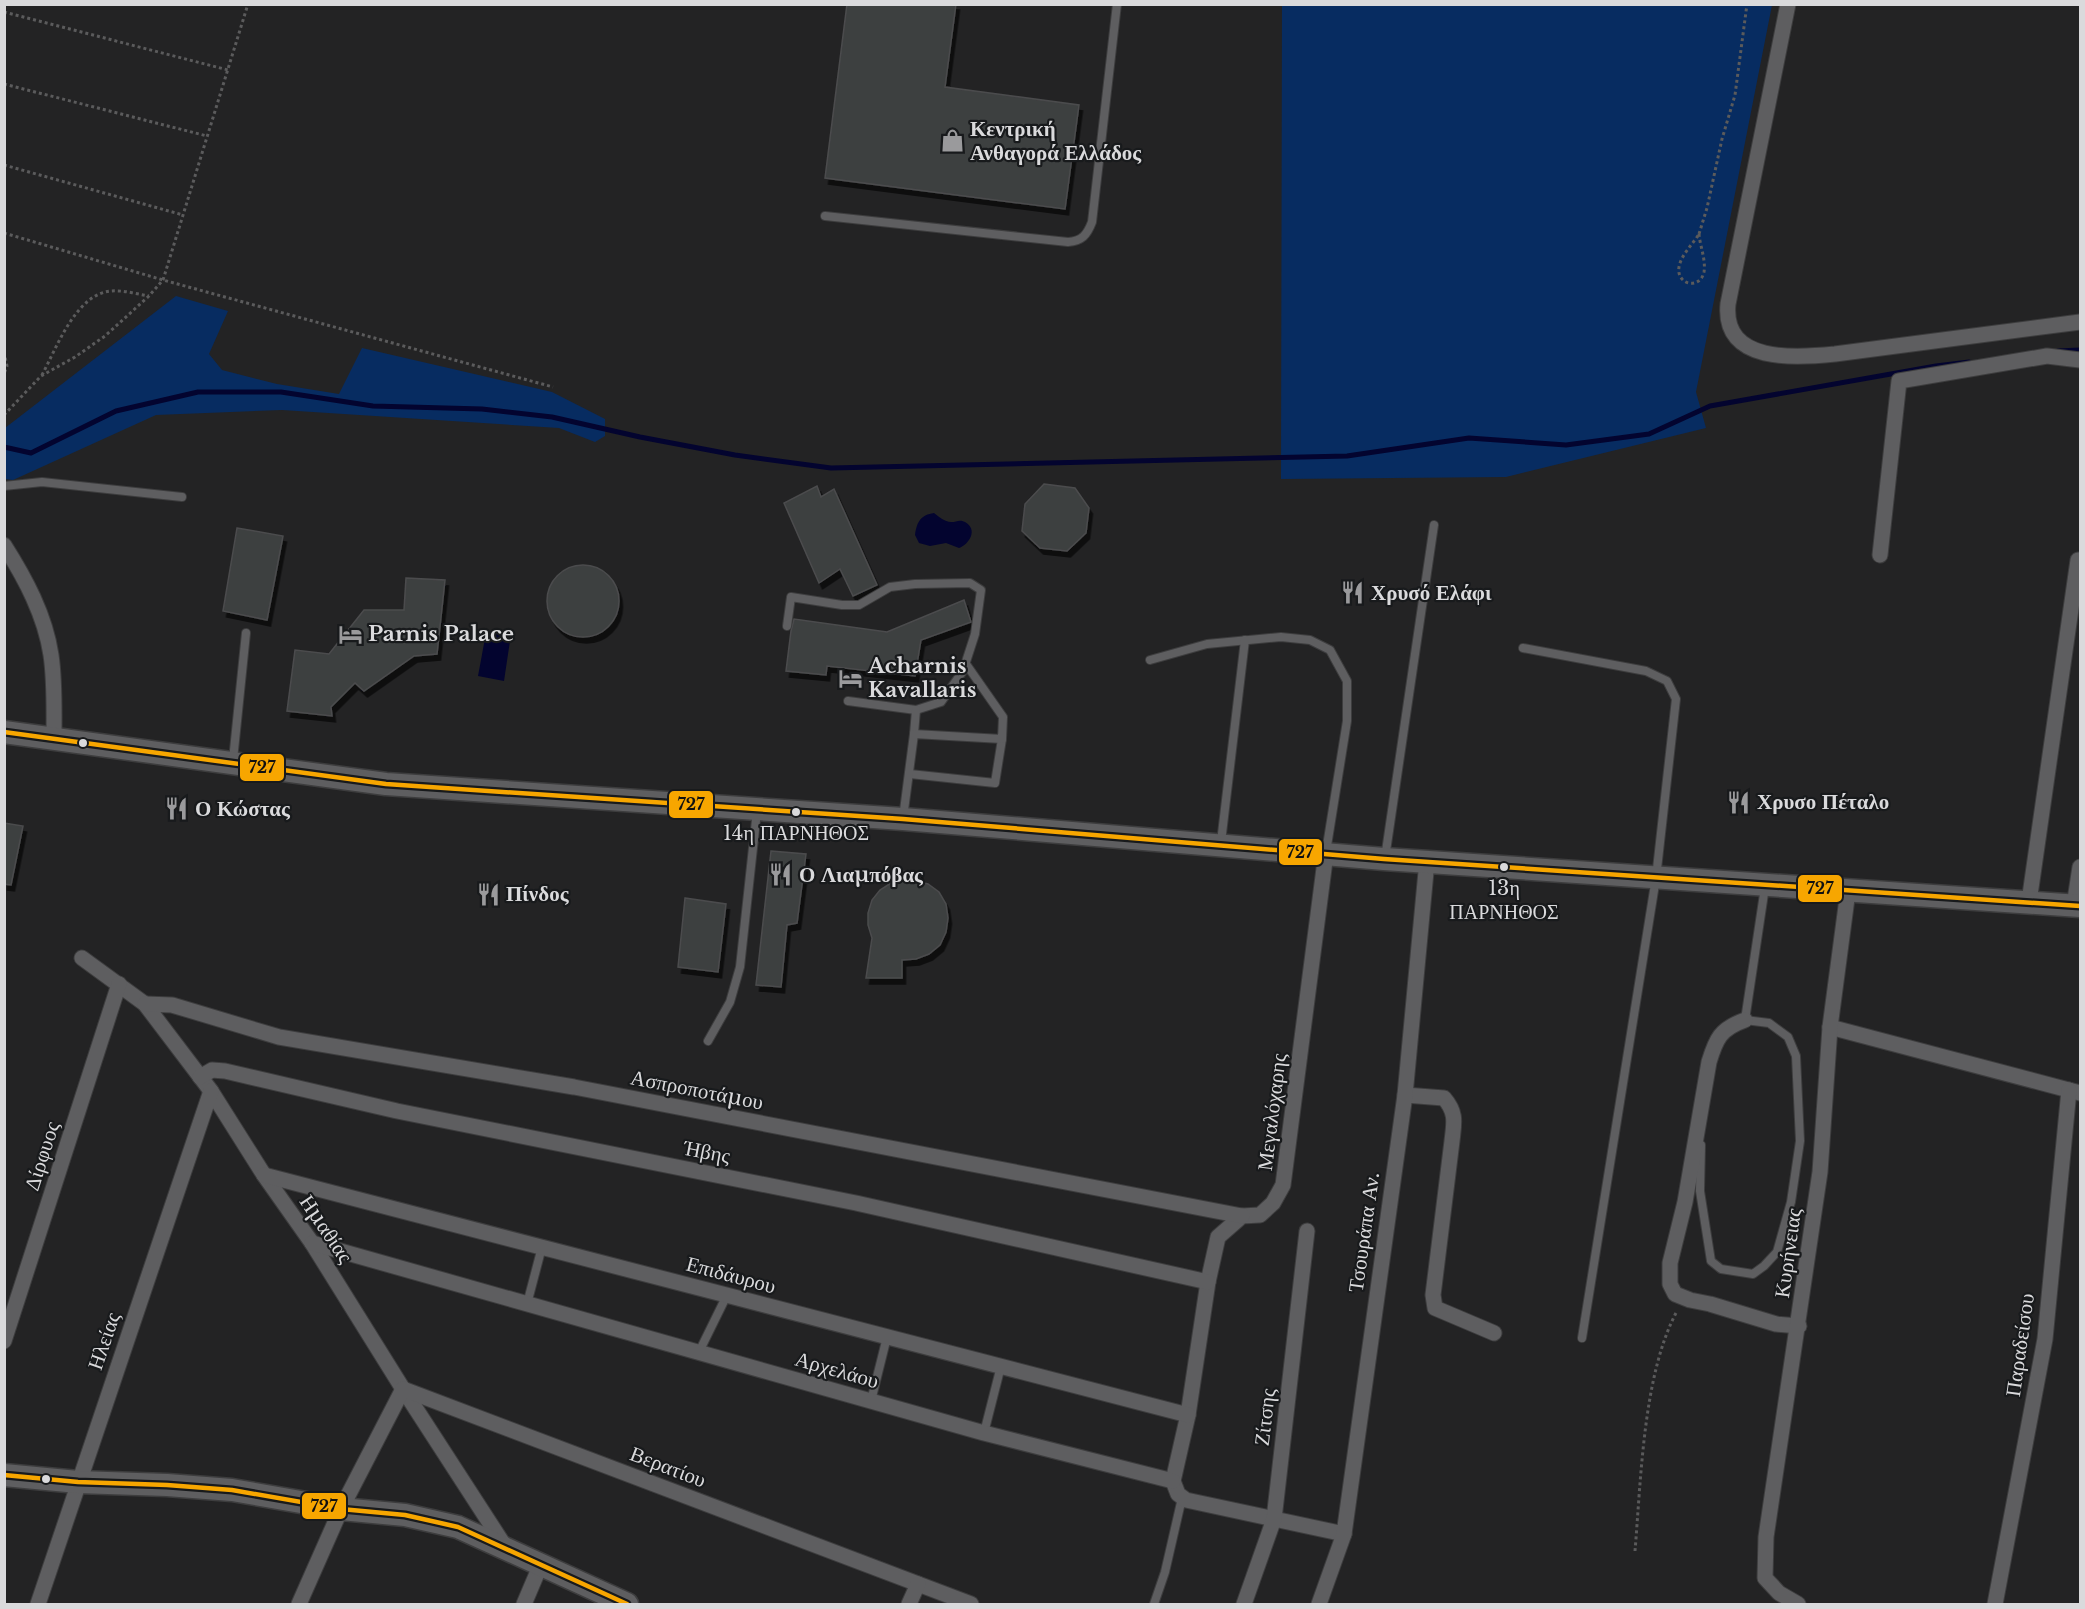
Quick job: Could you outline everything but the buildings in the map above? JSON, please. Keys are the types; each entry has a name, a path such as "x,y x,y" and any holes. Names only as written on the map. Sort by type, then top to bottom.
{"main road":[{"path":"4,732 386,784 903,819 1384,859 2077,906"},
{"path":"4,1475 78,1482 232,1490 341,1509 405,1515 458,1527 626,1604"}],"street":[{"path":"1788,4 1728,304 1727,314 1734,334 1750,348 1795,357 1844,353 2080,322"},
{"path":"1881,555 1899,381 2047,356 2080,360"},
{"path":"4,545 30,590 43,622 51,654 54,738"},
{"path":"2029,902 2078,560"},
{"name":"Μεγαλόχαρης","path":"1173,1481 1188,1415 1208,1282 1218,1237 1242,1216 1260,1215 1273,1203 1283,1185 1326,854"},
{"name":"Τσουράπα Αν.","path":"1319,1605 1344,1534 1405,1095 1427,861"},
{"path":"2077,906 2080,867"},
{"name":"Κυρήνειας","path":"1798,1605 1779,1593 1765,1578 1766,1538 1820,1172 1830,1027 1848,891"},
{"name":"Ημαθίας","path":"82,958 145,1004 211,1091 264,1175 312,1243 507,1549"},
{"name":"Δίρφυος","path":"4,1341 119,984"},
{"name":"Ασπροποτάμου","path":"145,1004 172,1005 279,1037 574,1087 1242,1216"},
{"path":"1745,1020 1723,1031 1715,1043 1709,1062 1685,1203 1670,1263 1670,1284 1675,1294 1690,1300 1776,1324 1799,1326"},
{"path":"1830,1027 2075,1091"},
{"name":"Ήβης","path":"200,1077 212,1070 225,1071 397,1111 856,1203 1208,1282"},
{"name":"Ηλείας","path":"38,1605 211,1091"},
{"name":"Παραδείσου","path":"1995,1605 2045,1339 2075,1091"},
{"path":"1405,1095 1444,1098 1452,1108 1453,1114 1452,1141 1432,1295 1435,1308 1494,1333"},
{"name":"Επιδάυρου","path":"264,1175 1188,1415"},
{"name":"Ζίτσης","path":"1244,1605 1274,1519 1307,1230"},
{"name":"Αρχελάου","path":"312,1243 984,1433 1173,1481"},
{"path":"299,1605 341,1509 403,1389"},
{"name":"Βερατίου","path":"403,1389 971,1605"},
{"path":"1173,1481 1182,1498 1344,1534"},
{"path":"524,1605 541,1564"},
{"path":"909,1605 918,1584"}],"lane":[{"path":"825,216 1068,242 1078,241 1088,233 1092,222 1118,4"},
{"path":"4,486 42,482 182,497"},
{"path":"1384,859 1434,525"},
{"path":"788,626 791,597 842,605 858,605 890,587 970,583 981,590 975,634 966,664 941,702 916,710 848,701"},
{"path":"233,762 246,633"},
{"path":"1150,660 1207,644 1281,637 1310,640 1330,650 1347,681 1347,721 1326,854"},
{"path":"1220,847 1245,640"},
{"path":"1523,648 1646,671 1667,681 1676,699 1656,878 1582,1338"},
{"path":"910,774 995,783 1003,717 966,664"},
{"path":"903,819 916,710"},
{"path":"914,735 1002,739"},
{"path":"708,1041 730,1002 740,967 758,810"},
{"path":"1701,1108 1700,1191 1711,1261 1721,1269 1753,1274 1777,1252 1791,1202 1800,1142 1796,1056 1788,1037 1769,1023 1745,1020 1766,884"},
{"path":"527,1304 542,1247"},
{"path":"699,1352 727,1295"},
{"path":"871,1401 888,1337"},
{"path":"984,1433 1001,1366"},
{"path":"1154,1605 1165,1572 1182,1498"}],"path":[{"path":"41,376 75,357 105,336 163,280 248,4"},
{"path":"1698,234 1705,269 1702,277 1696,283 1689,284 1682,280 1679,264 1698,234 1707,208 1735,95 1747,4"},
{"path":"4,12 228,70"},
{"path":"4,84 207,136"},
{"path":"4,165 183,215"},
{"path":"4,233 163,280 553,387"},
{"path":"4,416 41,376 70,323 85,302 103,292 114,291 148,296"},
{"path":"4,352 7,366 4,374"},
{"path":"1635,1551 1642,1460 1658,1365 1672,1322 1680,1306 1690,1300"}],"shaded area":[{"path":"1282,5 1772,5 1696,392 1706,428 1506,477 1281,479"},
{"path":"176,296 228,311 209,354 222,370 277,384 339,394 362,348 552,392 605,419 605,436 595,442 559,428 282,410 156,415 13,480 5,479 5,428"},
{"path":"934,513 946,521 961,521 969,525 972,532 969,540 959,548 946,543 930,546 919,543 915,535 918,522 926,515"},
{"path":"486,633 511,634 504,681 478,676"}],"waterway":[{"path":"2058,351 2080,350"},
{"path":"4,447 31,453 116,411 198,392 281,392 373,406 482,409 552,417 735,455 831,468 1347,456 1469,438 1566,445 1649,434 1710,406 1969,362"}],"transit line":[{"name":"727","path":"4,732 386,784 903,819 1384,859 2080,906"},
{"name":"727","path":"4,1475 78,1482 232,1490 341,1509 405,1515 458,1527 627,1604"}],"place":[{"name":"Κεντρική Ανθαγορά Ελλάδος","path":"952,141"},
{"name":"Χρυσό Ελάφι","path":"1353,593"},
{"name":"Parnis Palace","path":"350,634"},
{"name":"Acharnis Kavallaris","path":"850,678"},
{"name":"Χρυσο Πέταλο","path":"1739,802"},
{"name":"Ο Κώστας","path":"177,809"},
{"name":"14η ΠΑΡΝΗΘΟΣ","path":"796,812"},
{"name":"13η ΠΑΡΝΗΘΟΣ","path":"1504,867"},
{"name":"Ο Λιαμπόβας","path":"781,875"},
{"name":"Πίνδος","path":"488,894"}]}
